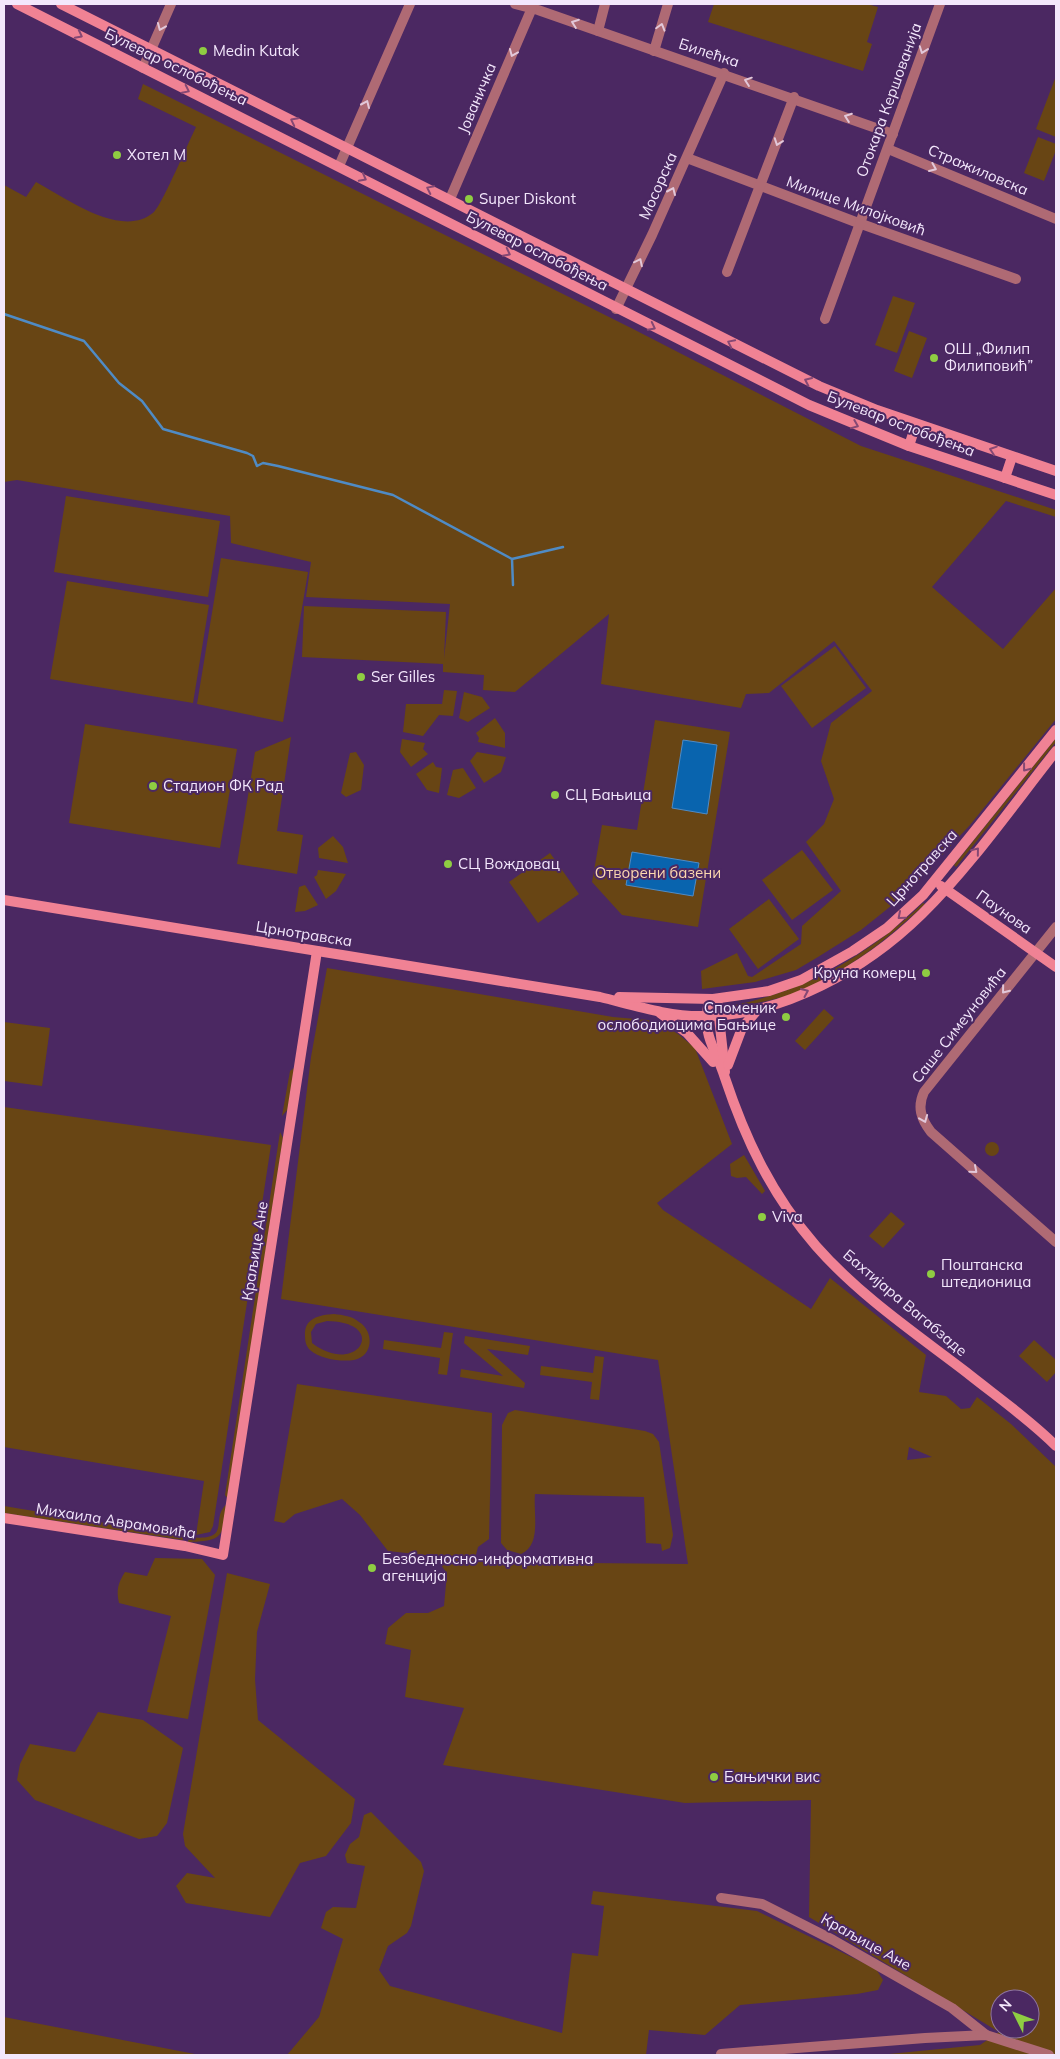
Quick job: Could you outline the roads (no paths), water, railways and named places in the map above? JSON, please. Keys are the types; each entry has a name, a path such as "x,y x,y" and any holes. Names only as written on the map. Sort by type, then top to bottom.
{"main road":[{"name":"Булевар ослобођења","path":"17,4 339,166 616,309 809,405 909,446 1056,495"},
{"name":"Булевар ослобођења","path":"61,4 819,386 916,424 1056,471"},
{"path":"909,446 916,424"},
{"path":"1005,478 1012,457"},
{"name":"Црнотравска","path":"600,997 713,999 770,991 787,986 825,968 887,928 918,900 1056,730"},
{"name":"Црнотравска","path":"4,900 600,997 652,1009 706,1016 718,1015 759,1008 802,994 863,960 909,926 945,889 1056,751"},
{"name":"Паунова","path":"935,881 1056,967"},
{"name":"Краљице Ане","path":"223,1555 317,951"},
{"name":"Бахтијара Вагабзаде","path":"713,999 718,1015 725,1076"},
{"name":"Бахтијара Вагабзаде","path":"713,999 706,1016 708,1038 725,1076 743,1129 762,1167 800,1226 816,1246 849,1279 1056,1446"},
{"path":"725,1076 731,1051 742,1028 759,1008"},
{"path":"652,1009 671,1019 687,1033 725,1076"},
{"name":"Михаила Аврамовића","path":"4,1518 185,1546 223,1555"}],"street":[{"path":"142,68 170,4"},
{"path":"339,166 410,4"},
{"name":"Билећка","path":"514,4 532,8 794,97 893,134"},
{"path":"598,31 605,4"},
{"path":"654,50 668,4"},
{"name":"Отокара Кершованија","path":"825,319 940,4"},
{"name":"Јованичка","path":"450,199 532,8"},
{"name":"Мосорска","path":"616,309 724,74"},
{"path":"727,272 794,97"},
{"name":"Стражиловска","path":"888,149 1056,219"},
{"name":"Милице Милојковић","path":"687,158 861,224 1016,279"},
{"name":"Саше Симеуновића","path":"1056,927 924,1092 920,1108 924,1122 931,1132 1056,1242"},
{"name":"Краљице Ане","path":"721,1898 762,1904 826,1936 952,2008 986,2035"},
{"path":"722,2054 986,2035 1049,2055"}],"water":[{"path":"683,740 717,745 707,814 672,808"},
{"path":"632,852 699,863 693,896 626,885"}],"waterway":[{"path":"4,314 84,341 119,383 142,401 163,429 247,453 253,456 257,466 263,463 278,466 393,495 512,559 563,547"},
{"path":"512,559 513,585"}],"place":[{"name":"Medin Kutak","path":"203,51"},
{"name":"Хотел М","path":"117,155"},
{"name":"Super Diskont","path":"469,199"},
{"name":"ОШ „Филип Филиповић”","path":"934,358"},
{"name":"Ser Gilles","path":"361,677"},
{"name":"Стадион ФК Рад","path":"153,786"},
{"name":"СЦ Бањица","path":"555,795"},
{"name":"СЦ Вождовац","path":"448,864"},
{"name":"Круна комерц","path":"926,973"},
{"name":"Споменик ослободиоцима Бањице","path":"786,1017"},
{"name":"Viva","path":"762,1217"},
{"name":"Поштанска штедионица","path":"931,1274"},
{"name":"Безбедносно-информативна агенција","path":"372,1568"},
{"name":"Бањички вис","path":"714,1777"}],"park label":[{"name":"Отворени базени","path":"658,873"}]}
